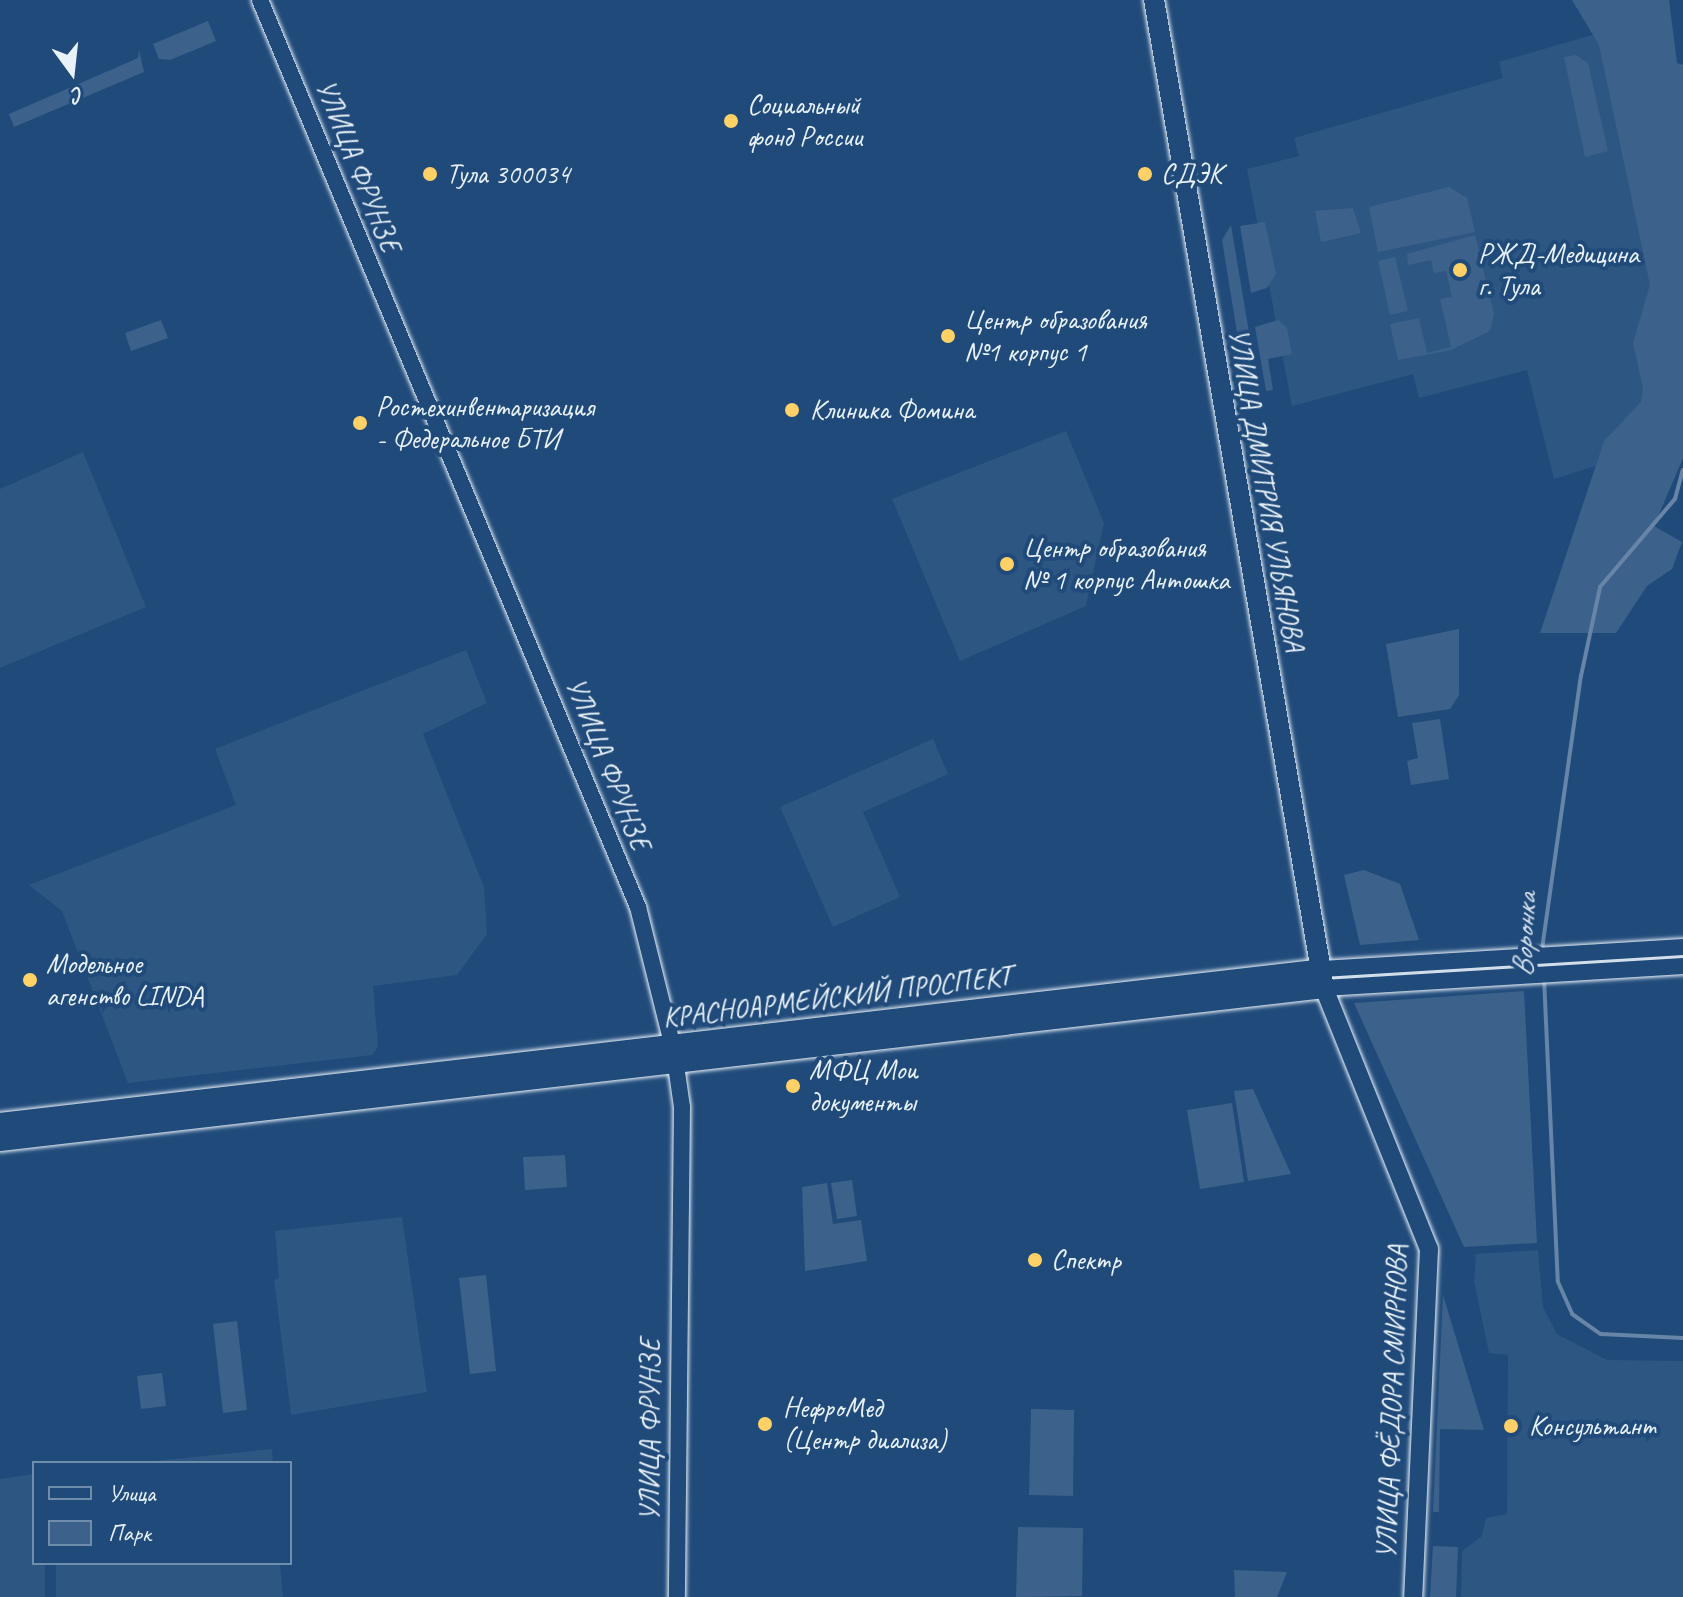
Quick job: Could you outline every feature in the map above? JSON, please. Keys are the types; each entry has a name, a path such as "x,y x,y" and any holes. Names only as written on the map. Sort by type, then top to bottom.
{"main road":[{"name":"УЛИЦА ДМИТРИЯ УЛЬЯНОВА","path":"1154,0 1323,979"},
{"name":"КРАСНОАРМЕЙСКИЙ ПРОСПЕКТ","path":"0,1123 196,1104 672,1043 1323,979"},
{"name":"КРАСНОАРМЕЙСКИЙ ПРОСПЕКТ","path":"0,1141 676,1065 1323,979"},
{"name":"УЛИЦА ФЁДОРА СМИРНОВА","path":"1323,979 1429,1249 1413,1597"},
{"name":"УЛИЦА ФРУНЗЕ","path":"672,1043 676,1065"}],"street":[{"name":"УЛИЦА ФРУНЗЕ","path":"260,0 638,907 672,1043"},
{"name":"КРАСНОАРМЕЙСКИЙ ПРОСПЕКТ","path":"1323,979 1521,955 1683,947"},
{"path":"1614,971 1622,951"},
{"name":"КРАСНОАРМЕЙСКИЙ ПРОСПЕКТ","path":"1323,979 1614,971 1683,966"},
{"name":"УЛИЦА ФРУНЗЕ","path":"676,1065 682,1107 677,1597"}],"shaded area":[{"name":"РЖД-Медицина г. Тула","path":"1599,33 1682,388 1634,454 1554,479 1527,370 1419,398 1413,374 1292,406 1247,169 1299,156 1294,138 1503,78 1499,62"},
{"name":"Центр образования № 1 корпус Антошка","path":"1066,431 1104,523 1086,606 960,661 892,499"},
{"path":"83,452 146,607 0,668 0,489"},
{"path":"466,650 487,703 423,734 484,887 487,934 457,975 373,986 378,1047 372,1055 128,1083 62,911 29,885 236,805 215,749"},
{"path":"933,739 948,774 863,812 900,897 833,927 780,807"},
{"path":"402,1217 427,1392 291,1415 274,1280 279,1278 275,1231"},
{"path":"1538,1250 1543,1307 1557,1334 1607,1360 1683,1361 1683,1597 1461,1597 1462,1551 1482,1536 1486,1518 1507,1514 1508,1355 1489,1353 1474,1281 1476,1254"},
{"path":"272,1449 273,1461 155,1461"},
{"path":"32,1474 32,1565 45,1565 45,1597 0,1597 0,1479"},
{"path":"56,1565 280,1565 283,1597 56,1597"}],"green space":[{"path":"1572,0 1669,0 1677,63 1683,65 1683,458 1654,526 1682,542 1672,569 1647,586 1616,633 1540,633 1604,441 1641,402 1643,388 1633,343 1650,285 1599,45"},
{"path":"208,21 216,41 170,60 159,59 153,44"},
{"path":"139,50 144,72 14,127 9,114 138,58"},
{"path":"1576,55 1588,63 1608,151 1585,157 1564,57"},
{"path":"1449,187 1467,198 1475,232 1378,252 1369,207"},
{"path":"1353,208 1361,233 1321,242 1315,211"},
{"path":"1265,222 1276,274 1267,288 1251,293 1240,226"},
{"path":"1231,225 1259,392 1246,388 1222,240"},
{"path":"1475,235 1494,314 1490,331 1451,350 1398,360 1390,324 1419,318 1427,353 1451,347 1440,299 1452,297 1446,271 1434,273 1431,260 1408,265 1407,254"},
{"path":"1395,257 1408,311 1390,315 1378,261"},
{"path":"161,320 168,338 131,351 125,333"},
{"path":"1278,320 1287,328 1292,354 1268,359 1273,390 1266,391 1255,327"},
{"path":"1459,629 1459,695 1450,709 1398,717 1386,644"},
{"path":"1440,719 1449,779 1411,785 1407,761 1418,758 1412,723"},
{"path":"1364,870 1400,884 1419,940 1360,945 1344,875"},
{"path":"1524,991 1537,1243 1464,1247 1354,1003"},
{"path":"1253,1089 1291,1174 1248,1181 1234,1091"},
{"path":"1232,1103 1244,1182 1200,1189 1187,1110"},
{"path":"565,1155 567,1187 525,1190 523,1157"},
{"path":"852,1180 857,1216 837,1219 831,1183"},
{"path":"827,1183 833,1224 861,1220 867,1261 805,1271 802,1187"},
{"path":"486,1275 496,1371 470,1374 459,1278"},
{"path":"1443,1295 1484,1430 1440,1429 1439,1512 1433,1512"},
{"path":"237,1321 247,1410 223,1413 213,1324"},
{"path":"162,1373 166,1406 141,1409 137,1376"},
{"path":"1031,1409 1074,1410 1073,1496 1029,1495"},
{"path":"1018,1527 1083,1528 1082,1596 1016,1597"},
{"path":"1433,1546 1458,1547 1456,1597 1430,1597"},
{"path":"1234,1570 1287,1572 1277,1597 1235,1597"}],"waterway":[{"name":"Воронка","path":"1542,949 1581,676 1600,587 1675,499 1683,470"},
{"name":"Воронка","path":"1544,978 1558,1282 1572,1314 1601,1334 1683,1338"}],"place":[{"name":"Социальный фонд России","path":"731,121"},
{"name":"Тула 300034","path":"430,174"},
{"name":"СДЭК","path":"1145,174"},
{"name":"РЖД-Медицина г. Тула","path":"1460,270"},
{"name":"Центр образования №1 корпус 1","path":"948,336"},
{"name":"Клиника Фомина","path":"792,410"},
{"name":"Ростехинвентаризация - Федеральное БТИ","path":"360,423"},
{"name":"Центр образования № 1 корпус Антошка","path":"1007,564"},
{"name":"Модельное агенство LINDA","path":"30,980"},
{"name":"МФЦ Мои документы","path":"793,1086"},
{"name":"Спектр","path":"1035,1260"},
{"name":"НефроМед (Центр диализа)","path":"765,1424"},
{"name":"Консультант","path":"1511,1426"}]}
